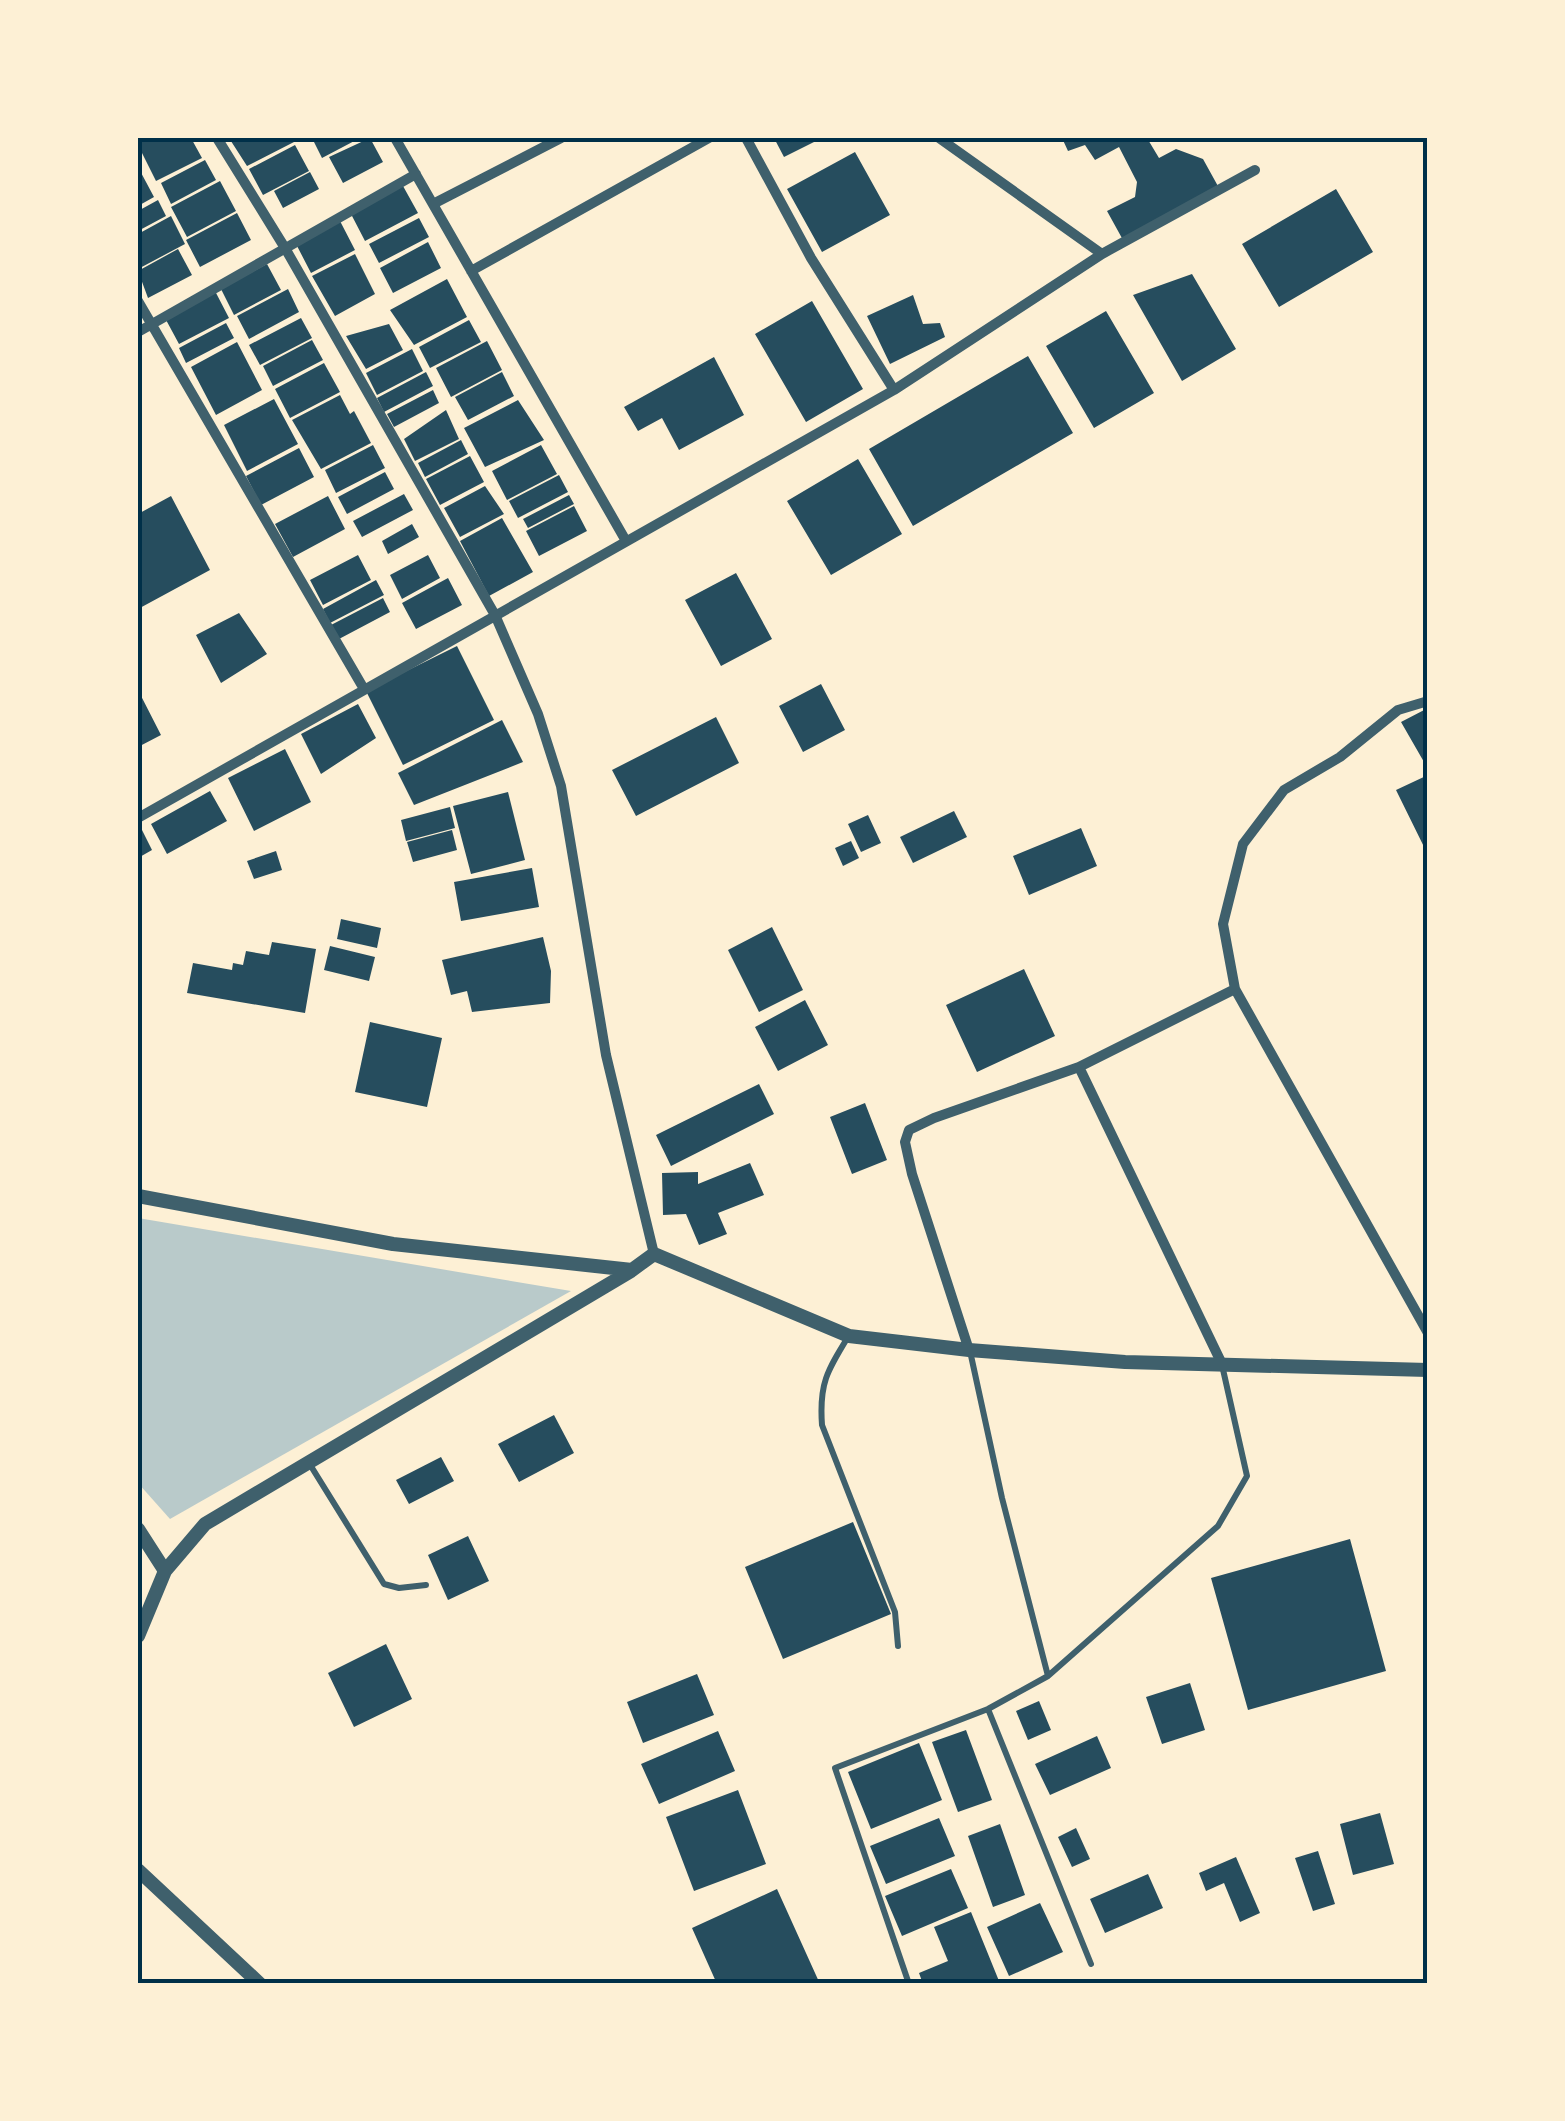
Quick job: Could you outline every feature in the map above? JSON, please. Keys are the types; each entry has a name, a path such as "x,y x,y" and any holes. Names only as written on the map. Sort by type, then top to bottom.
{"street":[{"path":"217,138 285,248 495,615 538,714 560,786 606,1055 654,1254"},
{"path":"395,138 626,541"},
{"path":"433,204 562,138"},
{"path":"472,271 709,138"},
{"path":"746,138 811,258 894,390"},
{"path":"939,138 1102,254"},
{"path":"138,818 894,390 1102,254 1256,170"},
{"path":"138,332 416,174"},
{"path":"138,301 364,689"},
{"path":"1428,701 1398,710 1340,758 1284,790 1243,844 1223,924 1235,988 1428,1333"},
{"path":"969,1350 912,1174 905,1142 909,1130 1080,1067 1235,988"},
{"path":"1080,1067 1222,1364"},
{"path":"138,1196 393,1244 632,1270"},
{"path":"138,1636 166,1570 205,1524 654,1254"},
{"path":"654,1254 849,1336 1125,1362 1428,1370"},
{"path":"138,1529 166,1570"},
{"path":"138,1870 260,1984"}],"lane":[{"path":"849,1336 825,1373 820,1396 822,1425 895,1612 898,1646"},
{"path":"969,1350 1048,1676"},
{"path":"908,1984 835,1768 988,1709 1048,1676 1218,1526 1247,1476 1222,1364"},
{"path":"308,1462 384,1584 400,1588 426,1585"},
{"path":"988,1709 1091,1964"}],"shaded area":[{"path":"138,1218 571,1291 170,1519 138,1483"}],"building":[{"path":"138,138 191,138 202,158 156,181"},
{"path":"229,138 292,138 294,142 247,166"},
{"path":"312,138 360,138 322,158"},
{"path":"370,138 383,162 343,183 329,157"},
{"path":"774,138 822,138 784,157"},
{"path":"1062,138 1147,138 1159,158 1176,149 1203,159 1219,188 1123,240 1107,211 1135,197 1137,182 1119,147 1095,160 1085,145 1068,151"},
{"path":"295,145 309,171 263,195 249,169"},
{"path":"855,152 890,215 822,252 787,189"},
{"path":"205,160 216,180 171,204 161,183"},
{"path":"138,167 154,197 138,206"},
{"path":"310,172 319,189 283,208 274,191"},
{"path":"220,181 236,211 187,237 171,207"},
{"path":"403,186 418,213 365,241 351,214"},
{"path":"1336,189 1373,252 1279,307 1242,244"},
{"path":"158,200 166,216 138,231 138,211"},
{"path":"237,213 251,240 200,267 186,240"},
{"path":"171,216 185,244 138,269 138,234"},
{"path":"419,218 429,237 379,263 369,244"},
{"path":"340,221 355,250 311,273 296,244"},
{"path":"428,242 441,268 393,293 380,268"},
{"path":"178,249 192,275 148,298 138,271"},
{"path":"355,254 375,294 335,316 312,276"},
{"path":"267,264 281,290 234,315 221,289"},
{"path":"1192,274 1236,349 1182,381 1133,295"},
{"path":"447,279 467,317 414,345 390,310"},
{"path":"288,289 299,312 249,339 237,316"},
{"path":"215,291 229,318 179,344 165,318"},
{"path":"913,295 923,324 940,323 945,337 890,364 867,316"},
{"path":"812,301 863,389 806,422 755,334"},
{"path":"1106,311 1154,393 1094,428 1046,346"},
{"path":"301,318 312,338 260,365 249,345"},
{"path":"469,320 481,342 430,368 419,347"},
{"path":"226,323 234,338 186,363 179,348"},
{"path":"389,324 403,350 366,369 346,336"},
{"path":"312,340 323,360 273,386 263,366"},
{"path":"487,341 502,370 451,397 436,368"},
{"path":"237,342 262,390 216,415 191,367"},
{"path":"412,349 423,371 377,395 366,373"},
{"path":"1028,356 1073,433 913,526 869,449"},
{"path":"714,357 744,415 679,450 662,418 638,431 624,407"},
{"path":"324,363 340,392 290,418 275,389"},
{"path":"426,372 433,386 384,412 377,398"},
{"path":"502,372 514,396 468,420 455,397"},
{"path":"433,390 439,403 394,427 387,414"},
{"path":"340,395 350,414 354,411 371,443 321,469 292,420"},
{"path":"274,399 298,444 247,471 224,425"},
{"path":"518,400 544,440 485,467 464,428"},
{"path":"446,410 459,439 415,461 404,439"},
{"path":"461,440 468,454 425,477 418,463"},
{"path":"373,445 385,468 336,493 325,470"},
{"path":"541,445 557,474 507,500 492,471"},
{"path":"299,448 314,477 261,505 246,476"},
{"path":"470,456 484,482 440,505 426,479"},
{"path":"858,459 902,534 831,575 787,501"},
{"path":"385,472 394,489 347,514 338,497"},
{"path":"559,475 568,492 518,518 509,501"},
{"path":"485,486 504,514 460,537 444,508"},
{"path":"404,494 413,510 362,537 353,521"},
{"path":"569,495 574,504 528,528 523,519"},
{"path":"171,496 210,570 138,609 138,514"},
{"path":"328,496 345,529 293,557 275,524"},
{"path":"574,506 587,531 539,556 526,531"},
{"path":"502,518 533,572 489,596 460,541"},
{"path":"412,524 419,537 388,554 382,541"},
{"path":"358,555 371,580 323,605 310,580"},
{"path":"428,555 440,578 402,599 390,575"},
{"path":"736,573 772,639 721,666 685,600"},
{"path":"448,578 462,605 416,629 402,603"},
{"path":"376,580 384,595 330,623 323,609"},
{"path":"383,598 390,612 339,639 331,625"},
{"path":"239,613 267,654 221,683 196,635"},
{"path":"457,646 494,720 403,765 366,691"},
{"path":"821,684 845,730 803,752 779,706"},
{"path":"138,690 161,735 138,747"},
{"path":"358,704 376,738 321,774 301,734"},
{"path":"1428,708 1428,769 1401,722"},
{"path":"716,717 739,763 636,816 612,770"},
{"path":"502,720 523,762 414,805 398,773"},
{"path":"285,749 311,802 254,831 228,778"},
{"path":"1428,775 1428,855 1396,790"},
{"path":"210,791 227,821 167,854 151,824"},
{"path":"508,792 525,860 471,874 453,806"},
{"path":"450,807 455,828 406,841 401,820"},
{"path":"954,811 967,837 913,863 900,837"},
{"path":"868,815 881,843 861,852 848,824"},
{"path":"138,822 152,850 138,858"},
{"path":"1081,828 1097,866 1029,895 1013,856"},
{"path":"452,830 457,850 413,862 407,842"},
{"path":"851,841 859,858 843,866 835,848"},
{"path":"276,851 282,870 254,879 247,861"},
{"path":"532,868 539,907 461,921 454,882"},
{"path":"341,919 381,928 377,948 337,939"},
{"path":"772,927 803,990 759,1012 728,950"},
{"path":"543,937 551,971 550,1003 472,1012 467,991 451,995 442,960"},
{"path":"272,942 316,949 305,1013 187,993 193,963 232,970 233,963 243,965 246,951 269,955"},
{"path":"330,946 375,957 369,981 324,970"},
{"path":"1024,969 1055,1036 977,1072 946,1005"},
{"path":"805,1000 828,1045 778,1071 755,1027"},
{"path":"370,1022 442,1038 427,1107 355,1092"},
{"path":"759,1084 774,1114 671,1166 656,1135"},
{"path":"865,1103 887,1160 852,1174 830,1117"},
{"path":"750,1163 764,1195 718,1213 727,1234 699,1245 686,1214 663,1215 662,1173 698,1172 698,1184"},
{"path":"554,1415 574,1453 519,1482 498,1444"},
{"path":"441,1457 454,1481 409,1504 396,1480"},
{"path":"853,1522 891,1614 783,1659 745,1567"},
{"path":"468,1536 489,1581 448,1600 428,1555"},
{"path":"1350,1539 1386,1671 1248,1710 1211,1578"},
{"path":"386,1644 412,1699 354,1727 328,1673"},
{"path":"697,1674 714,1715 643,1743 627,1702"},
{"path":"1190,1683 1205,1730 1162,1744 1146,1697"},
{"path":"1039,1701 1051,1730 1028,1740 1016,1711"},
{"path":"966,1730 992,1800 958,1812 932,1742"},
{"path":"718,1731 735,1771 659,1804 641,1764"},
{"path":"1097,1736 1111,1768 1050,1795 1035,1764"},
{"path":"919,1743 942,1800 871,1829 848,1772"},
{"path":"738,1790 766,1864 694,1891 666,1817"},
{"path":"1380,1813 1394,1864 1353,1875 1340,1824"},
{"path":"939,1818 955,1856 886,1884 870,1846"},
{"path":"1000,1824 1025,1895 993,1907 968,1836"},
{"path":"1076,1828 1090,1859 1072,1867 1058,1837"},
{"path":"1318,1851 1335,1904 1313,1911 1295,1858"},
{"path":"1236,1857 1260,1913 1240,1922 1224,1883 1206,1891 1199,1873"},
{"path":"951,1869 968,1908 902,1936 885,1896"},
{"path":"1148,1874 1163,1908 1105,1933 1090,1899"},
{"path":"777,1889 820,1984 717,1984 692,1928"},
{"path":"1040,1903 1063,1952 1009,1976 987,1927"},
{"path":"971,1912 999,1981 923,1984 919,1973 948,1961 934,1927"}]}
